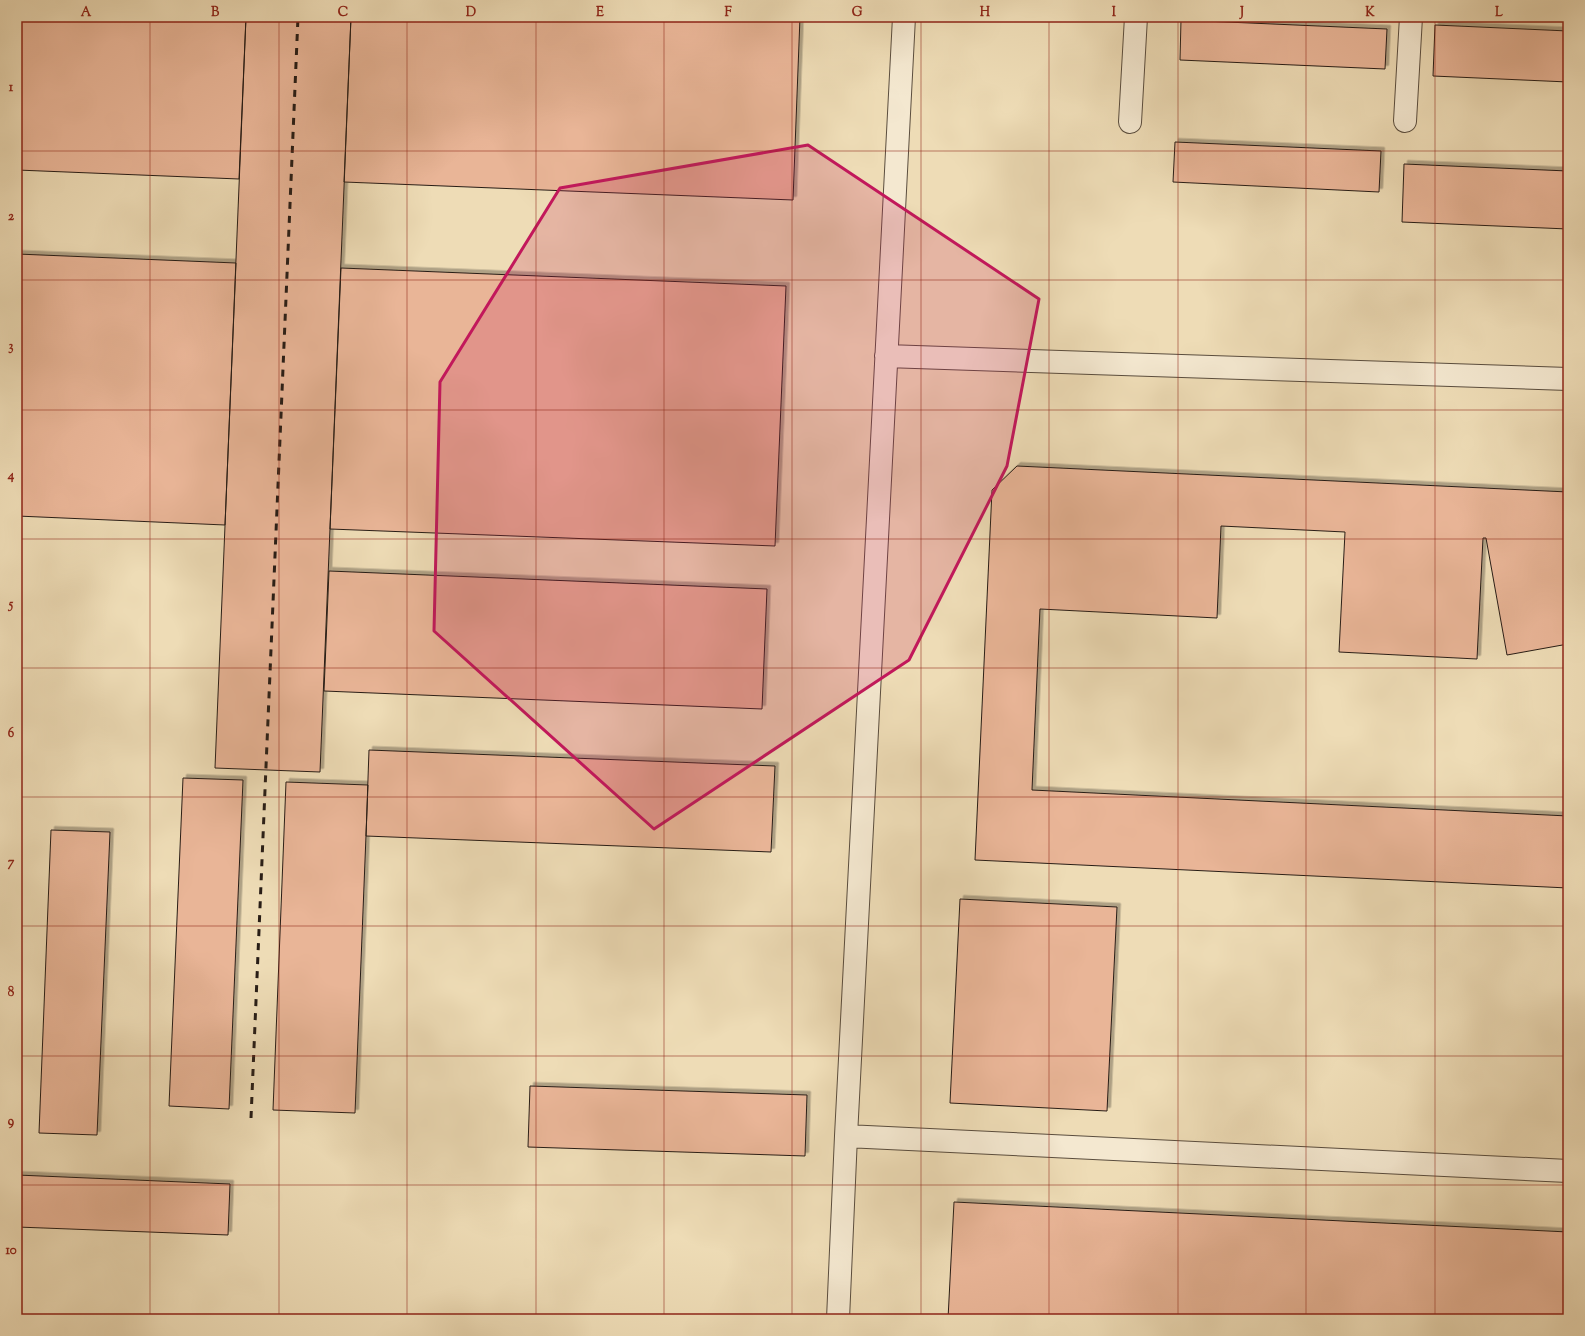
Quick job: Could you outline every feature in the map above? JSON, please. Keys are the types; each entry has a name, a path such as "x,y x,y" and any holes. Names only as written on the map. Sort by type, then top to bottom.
{"street":[{"path":"838,1319 846,1136 904,17"},
{"path":"1130,122 1136,17"},
{"path":"1405,121 1411,17"},
{"path":"886,356 1568,379"},
{"path":"846,1136 1568,1171"}],"highlighted area":[{"path":"808,145 1039,299 1007,466 909,660 654,829 434,631 440,382 560,188"}],"building":[{"path":"17,17 246,17 239,179 17,170"},
{"path":"246,17 351,17 320,772 215,768"},
{"path":"351,17 800,17 793,200 344,182"},
{"path":"1181,20 1387,29 1385,69 1180,60"},
{"path":"1435,25 1568,31 1568,82 1433,76"},
{"path":"1175,142 1381,151 1379,192 1173,182"},
{"path":"1404,164 1568,171 1568,229 1402,222"},
{"path":"17,254 236,263 225,525 17,516"},
{"path":"341,268 786,286 775,546 330,529"},
{"path":"1017,466 1568,492 1568,644 1507,655 1486,538 1483,538 1477,659 1339,652 1345,532 1221,526 1217,618 1040,609 1032,790 1568,816 1568,888 975,860 992,490"},
{"path":"329,571 767,589 762,709 324,691"},
{"path":"369,750 775,766 771,852 366,836"},
{"path":"183,778 243,780 229,1109 169,1106"},
{"path":"286,782 368,785 355,1113 273,1110"},
{"path":"51,830 110,832 97,1135 39,1133"},
{"path":"960,899 1117,907 1107,1111 950,1103"},
{"path":"530,1086 807,1095 805,1156 528,1147"},
{"path":"17,1175 230,1184 228,1235 17,1227"},
{"path":"954,1202 1568,1232 1568,1319 948,1319"}],"railway":[{"path":"251,1118 298,17"}]}
